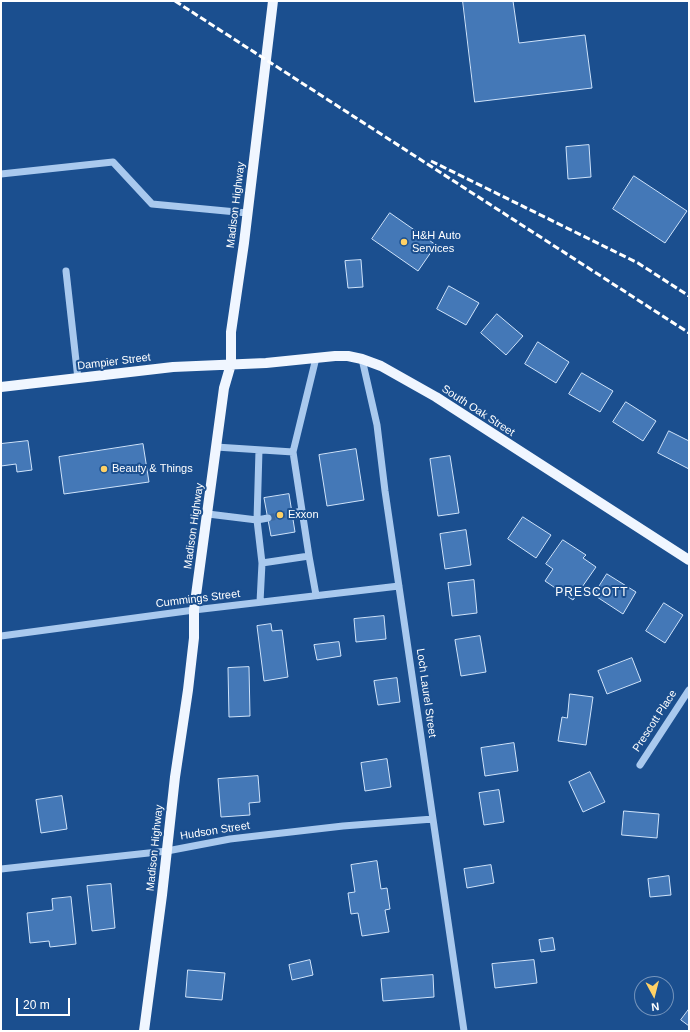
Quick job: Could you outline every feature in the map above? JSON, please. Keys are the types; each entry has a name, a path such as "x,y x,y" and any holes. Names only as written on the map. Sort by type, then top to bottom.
{"main road":[{"name":"Madison Highway","path":"144,1031 162,895 175,777 192,653 194,610 224,388 231,364 231,332 273,1"},
{"name":"South Oak Street","path":"231,364 266,363 348,356 381,366 436,397 689,560"},
{"name":"Dampier Street","path":"1,387 173,367 231,364"}],"street":[{"path":"1,174 113,162 152,204 247,214"},
{"path":"66,271 78,379"},
{"path":"316,358 293,452 316,595"},
{"name":"Loch Laurel Street","path":"362,359 377,425 464,1031"},
{"path":"216,447 293,452"},
{"path":"259,450 257,520 262,563 260,602"},
{"path":"292,513 302,511"},
{"path":"208,514 257,520 268,518"},
{"path":"262,563 309,556"},
{"name":"Cummings Street","path":"1,636 194,610 399,586"},
{"name":"Prescott Place","path":"640,765 689,690"},
{"name":"Hudson Street","path":"1,870 167,850 245,837 343,826 433,819"}],"building":[{"path":"463,1 513,1 519,43 585,35 592,88 475,102"},
{"path":"589,145 591,177 568,179 566,147"},
{"path":"634,176 687,211 665,243 613,209"},
{"name":"H&H Auto Services","path":"390,213 436,245 418,271 372,239"},
{"path":"361,260 363,287 348,288 345,261"},
{"path":"449,286 479,303 466,325 437,309"},
{"path":"497,314 523,336 506,355 481,333"},
{"path":"538,342 569,362 556,383 525,364"},
{"path":"582,373 613,391 600,412 569,394"},
{"path":"626,402 656,421 643,441 613,422"},
{"path":"669,431 689,441 689,469 658,453"},
{"path":"28,441 32,470 17,472 16,464 1,466 1,444"},
{"name":"Beauty & Things","path":"143,444 149,482 64,494 59,457"},
{"path":"356,449 364,500 327,506 319,455"},
{"path":"450,456 459,513 438,516 430,459"},
{"name":"Exxon","path":"289,494 295,532 271,536 264,498"},
{"path":"523,517 551,535 536,558 508,539"},
{"path":"466,530 471,565 445,569 440,534"},
{"path":"563,540 586,555 583,558 596,567 573,600 545,581 553,569 546,564"},
{"path":"607,574 636,592 623,614 594,595"},
{"path":"474,580 477,613 452,616 448,583"},
{"path":"664,603 683,615 665,643 646,631"},
{"path":"384,616 386,639 356,642 354,619"},
{"path":"271,624 272,631 282,630 288,677 264,681 257,626"},
{"path":"480,636 486,672 461,676 455,640"},
{"path":"339,642 341,656 317,660 314,645"},
{"path":"632,658 641,681 607,694 598,671"},
{"path":"249,667 250,716 229,717 228,668"},
{"path":"397,678 400,702 378,705 374,681"},
{"path":"570,694 593,697 586,745 558,741 562,717 567,718"},
{"path":"514,743 518,771 485,776 481,748"},
{"path":"387,759 391,787 365,791 361,763"},
{"path":"590,772 605,802 583,812 569,782"},
{"path":"258,776 260,802 249,803 250,815 221,817 218,779"},
{"path":"499,790 504,822 484,825 479,793"},
{"path":"62,796 67,829 41,833 36,800"},
{"path":"624,811 659,814 657,838 622,835"},
{"path":"377,861 381,889 387,888 390,909 385,910 389,932 362,936 358,913 351,914 348,893 355,892 351,865"},
{"path":"491,865 494,883 467,888 464,869"},
{"path":"669,876 671,895 650,897 648,879"},
{"path":"111,884 115,928 92,931 87,886"},
{"path":"71,897 76,944 50,947 49,941 30,943 27,913 53,910 52,899"},
{"path":"553,938 555,950 541,952 539,940"},
{"path":"310,960 313,975 292,980 289,965"},
{"path":"534,960 537,983 495,988 492,964"},
{"path":"188,970 225,973 222,1000 186,997"},
{"path":"433,975 434,997 383,1001 381,979"},
{"path":"689,1009 689,1026 681,1020"}],"tunnel":[{"path":"268,518 292,513"}],"railway":[{"path":"175,1 689,333"},
{"path":"431,161 638,263 689,296"}],"place":[{"name":"H&H Auto Services","path":"404,242"},
{"name":"Beauty & Things","path":"104,469"},
{"name":"Exxon","path":"280,515"}],"district":[{"name":"PRESCOTT","path":"592,593"}]}
